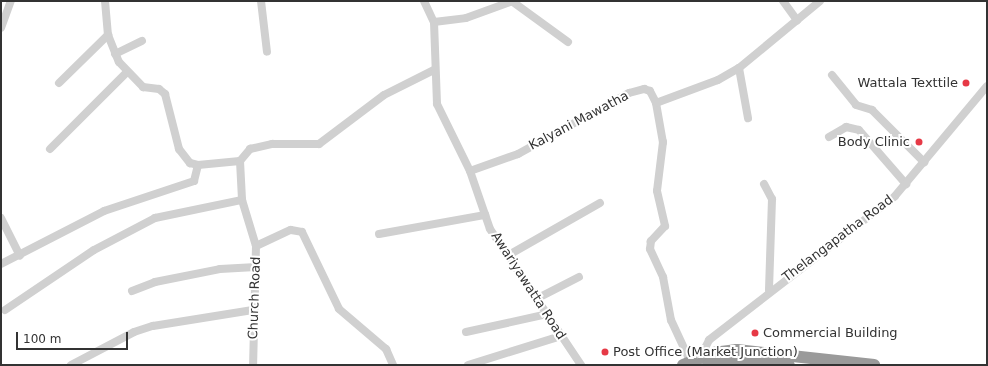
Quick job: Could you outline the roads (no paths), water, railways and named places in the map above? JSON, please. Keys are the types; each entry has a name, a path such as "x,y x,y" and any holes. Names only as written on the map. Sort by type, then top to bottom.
{"highway":[{"path":"707,362 737,350 874,365"},
{"path":"687,363 735,360 789,365"}],"street":[{"path":"1,28 11,1"},
{"path":"105,1 108,35 115,54 126,73 143,87 159,89 164,94 179,149 190,163 198,165 240,160 250,149 272,144 319,144 384,94 434,70"},
{"path":"261,1 267,52"},
{"name":"Awariyawatta Road","path":"424,1 434,22 436,104 470,171 484,215 507,256 538,298 560,336 581,365"},
{"path":"783,1 797,20"},
{"path":"687,363 670,320 663,277 650,249 651,241 666,226 657,191 663,142 656,103 739,68 820,1"},
{"path":"434,22 466,18 513,2 568,42"},
{"path":"59,83 108,35"},
{"path":"115,54 142,41"},
{"path":"739,68 748,118"},
{"path":"50,149 126,73"},
{"path":"832,75 856,105 872,110 924,162"},
{"name":"Thelangapatha Road","path":"707,362 708,340 769,290 864,222 906,184 987,86"},
{"name":"Kalyani Mawatha","path":"470,171 518,154 629,93 644,89 650,91 656,103"},
{"path":"829,137 846,128 859,130 906,184"},
{"name":"Church Road","path":"240,160 242,200 256,246 257,267 253,310 253,365"},
{"path":"1,264 20,256 104,211 194,181 198,165"},
{"path":"764,184 772,199 769,290"},
{"path":"5,310 94,250 155,218 242,200"},
{"path":"507,256 600,203"},
{"path":"379,234 484,215"},
{"path":"1,218 20,256"},
{"path":"256,246 291,230 302,232 338,309 382,345 394,365"},
{"path":"132,291 155,282 213,270 257,267"},
{"path":"538,298 579,277"},
{"path":"71,365 134,332 153,326 253,310"},
{"path":"466,332 548,314"},
{"path":"468,365 560,336"}],"place":[{"name":"Wattala Texttile","path":"966,83"},
{"name":"Body Clinic","path":"919,142"},
{"name":"Commercial Building","path":"755,333"},
{"name":"Post Office (Market Junction)","path":"605,352"}]}
